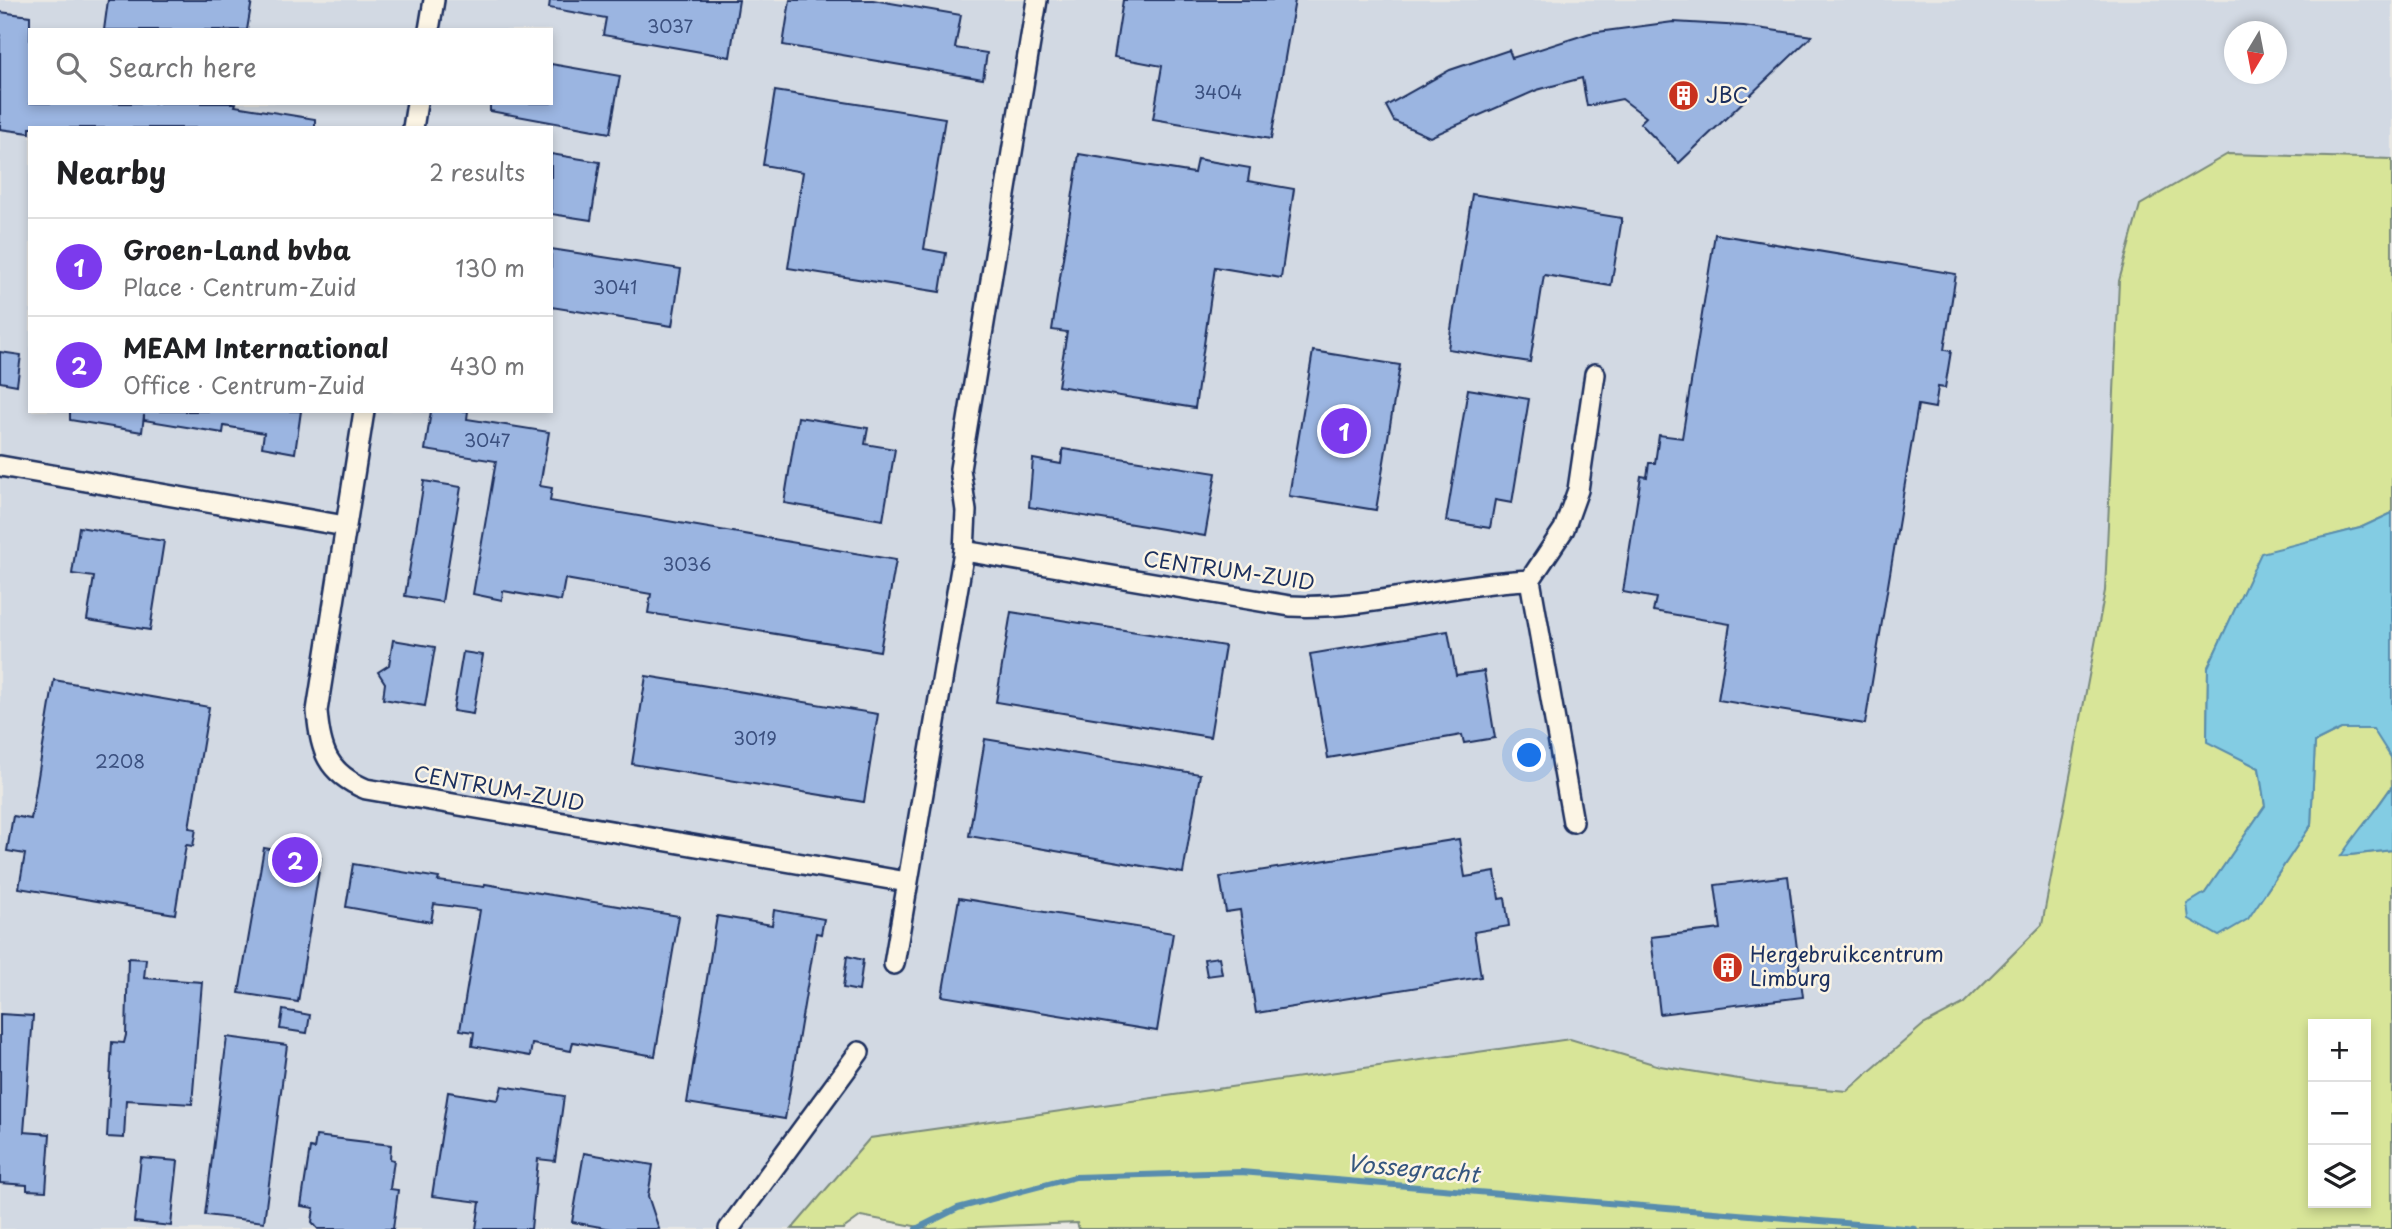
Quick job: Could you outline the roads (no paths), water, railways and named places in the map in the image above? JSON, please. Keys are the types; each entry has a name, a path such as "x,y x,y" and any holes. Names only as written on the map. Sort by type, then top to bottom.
{"street":[{"path":"429,28 434,0"},
{"path":"894,964 964,551 966,511 960,469 1037,0"},
{"path":"412,126 417,105"},
{"path":"1573,822 1530,580 1564,529 1578,491 1595,374"},
{"name":"CENTRUM-ZUID","path":"364,413 317,711 323,751 349,782 366,789 907,882"},
{"path":"0,466 345,526"},
{"name":"CENTRUM-ZUID","path":"964,551 1290,606 1315,607 1486,582 1530,580"},
{"path":"729,1229 859,1052"}],"water":[{"path":"2392,513 2392,759 2373,729 2341,729 2315,742 2311,825 2248,919 2219,936 2189,919 2187,904 2205,893 2265,806 2259,768 2207,742 2208,667 2261,553 2360,528"},
{"path":"2392,786 2392,850 2341,856 2380,804"}],"waterway":[{"name":"Vossegracht","path":"916,1229 958,1208 1075,1177 1241,1172 1915,1229"}],"place":[{"name":"JBC","path":"1683,96"},
{"name":"Groen-Land bvba","path":"1344,431"},
{"name":"MEAM International","path":"295,860"},
{"name":"Hergebruikcentrum Limburg","path":"1727,967"}]}
